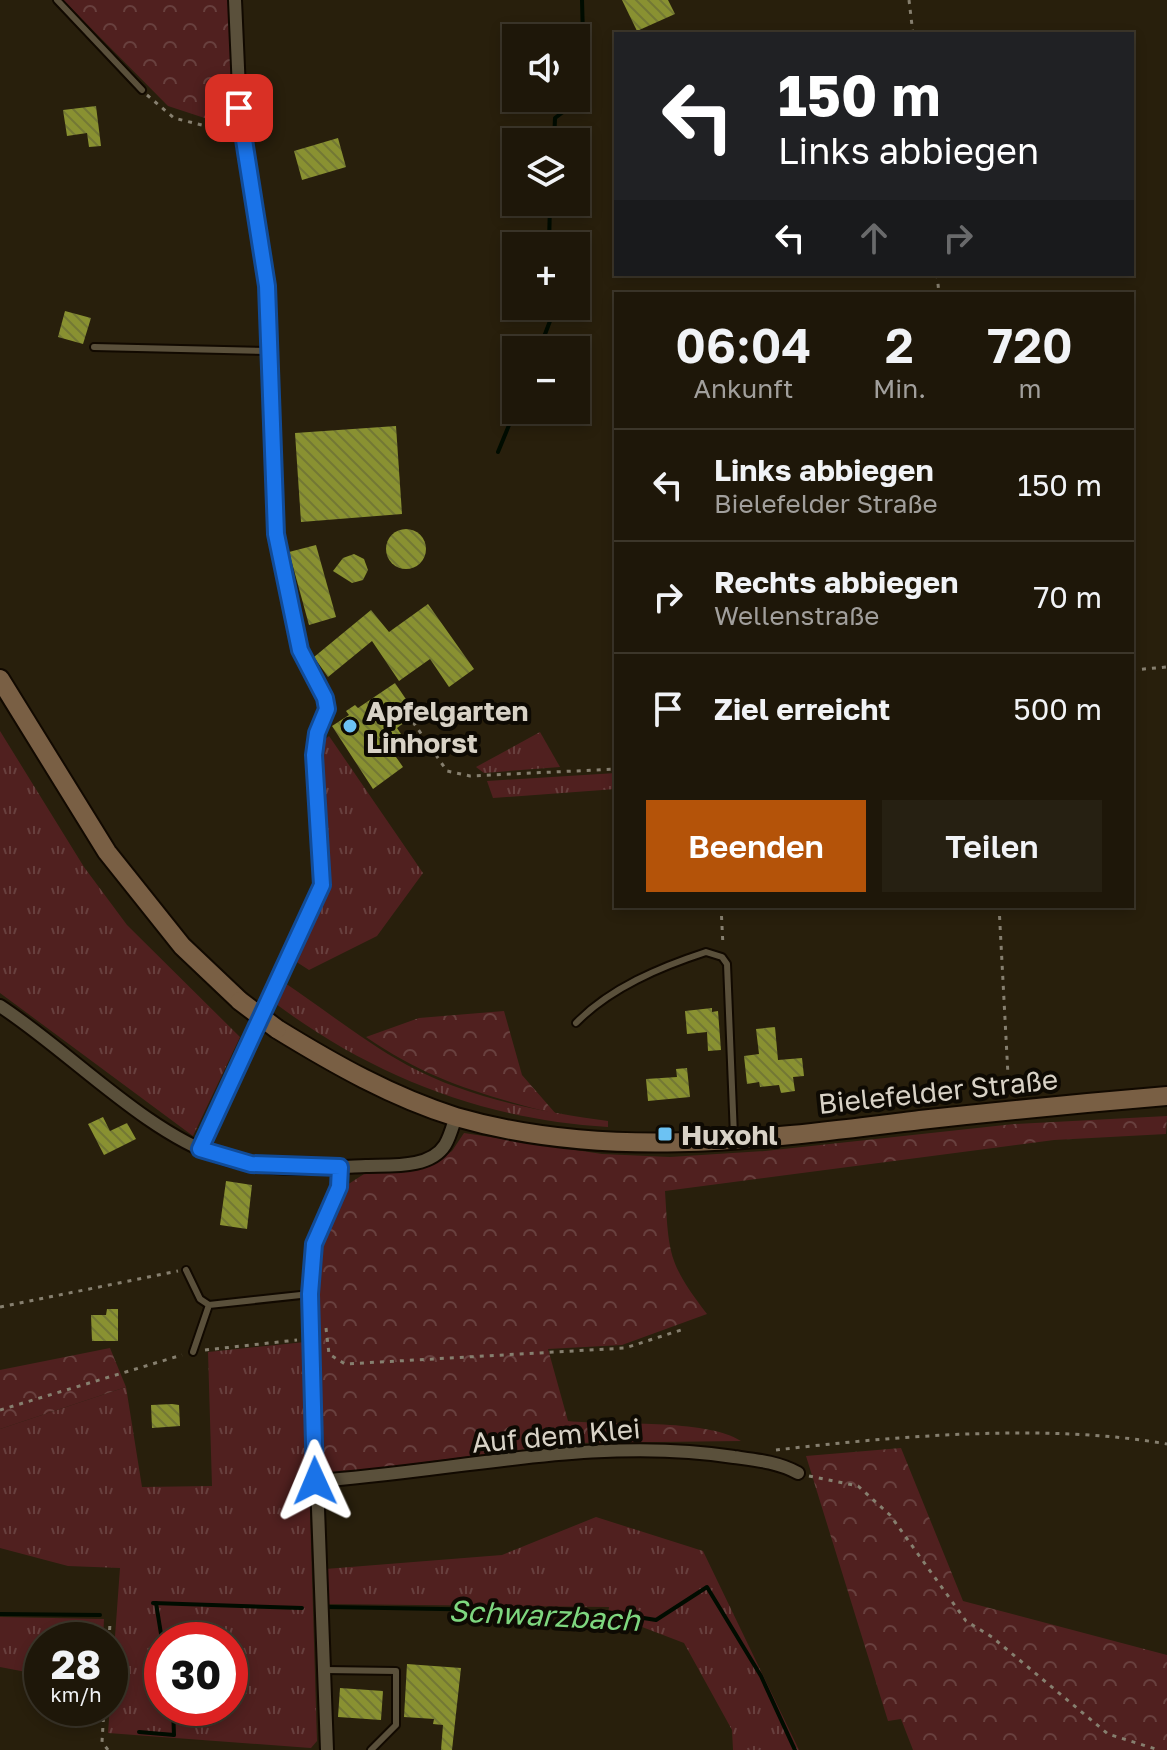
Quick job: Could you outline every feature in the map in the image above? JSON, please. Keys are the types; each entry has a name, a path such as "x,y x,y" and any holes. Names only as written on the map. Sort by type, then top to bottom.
{"main road":[{"name":"Bielefelder Straße","path":"0,679 107,852 182,946 240,1001 277,1029 347,1072 456,1116 525,1132 602,1142 734,1140 1167,1096"}],"street":[{"path":"200,1149 322,885 314,755 317,733 327,709 325,698 300,650 276,534 263,260 241,135 235,0"},
{"path":"0,1006 44,1034 169,1134 200,1149 251,1164 340,1167 410,1164 425,1160 445,1147 456,1116"},
{"path":"327,1750 321,1670 310,1294 314,1244 339,1187 340,1167"},
{"name":"Auf dem Klei","path":"315,1481 613,1450 701,1451 782,1465 798,1473"}],"lane":[{"path":"57,0 142,90"},
{"path":"94,347 269,351"},
{"path":"576,1023 596,1003 652,973 706,952 722,957 727,964 734,1140"},
{"path":"186,1270 200,1299 209,1305 310,1294"},
{"path":"193,1352 209,1305"},
{"path":"321,1670 396,1671 396,1725 371,1750"}],"path":[{"path":"909,0 913,32"},
{"path":"142,90 174,118 241,135"},
{"path":"1134,670 1167,667"},
{"path":"413,722 447,771 470,776 614,769"},
{"path":"721,908 722,957"},
{"path":"999,908 1010,1110"},
{"path":"0,1307 186,1270"},
{"path":"325,1323 329,1354 345,1364 625,1348 681,1330"},
{"path":"0,1410 193,1352 313,1339"},
{"path":"748,1459 756,1452 817,1445 993,1435 1126,1437 1167,1444"},
{"path":"798,1473 858,1486 890,1515 966,1621 992,1637 1108,1734 1159,1750"},
{"path":"103,1726 102,1742 108,1750"}],"green space":[{"path":"63,0 229,0 232,127 168,106"},
{"path":"0,731 84,867 127,925 240,1037 193,1136 0,993"},
{"path":"540,732 560,767 484,773 476,767"},
{"path":"329,736 423,873 377,936 309,970 295,961 318,915 327,886 329,850 321,743"},
{"path":"614,773 614,789 493,798 487,781"},
{"path":"285,983 376,1046 430,1077 505,1102 608,1121 608,1127 518,1115 433,1090 392,1073 313,1030 276,1004"},
{"path":"504,1011 522,1075 556,1114 435,1076 366,1037 419,1018"},
{"path":"1167,1116 1166,1134 1054,1140 665,1191 673,1257 685,1282 707,1314 622,1345 548,1349 568,1421 682,1426 725,1434 741,1441 573,1443 332,1474 323,1464 318,1295 321,1248 347,1185 364,1174 412,1171 435,1163 452,1151 464,1133 602,1154 670,1157 765,1151 1014,1124"},
{"path":"305,1342 310,1464 302,1464 302,1478 309,1479 317,1741 311,1748 108,1733 109,1726 128,1726 128,1622 116,1622 120,1568 68,1566 0,1548 0,1429 126,1387 142,1487 212,1486 208,1352"},
{"path":"110,1348 126,1387 0,1429 0,1370"},
{"path":"901,1448 963,1601 1167,1655 1167,1750 913,1750 901,1719 888,1721 806,1456"},
{"path":"596,1517 703,1551 799,1750 733,1750 732,1730 684,1643 608,1614 609,1607 325,1604 325,1569 502,1555"},
{"path":"0,1617 104,1619 104,1622 24,1622 24,1672 0,1667"}],"building":[{"path":"622,0 668,0 675,14 637,31"},
{"path":"96,106 101,146 89,147 87,133 67,136 63,110"},
{"path":"338,138 346,167 302,180 294,151"},
{"path":"65,311 91,318 83,344 58,337"},
{"path":"396,426 402,514 301,522 295,433"},
{"path":"406,529 420,535 426,549 420,563 406,569 392,563 386,549 392,535"},
{"path":"316,545 336,617 309,625 289,552"},
{"path":"354,554 364,559 368,570 363,580 352,583 333,571 343,558"},
{"path":"428,604 474,669 449,687 430,659 399,681 372,641 328,677 314,657 371,610 389,632"},
{"path":"395,683 416,714 397,728 401,734 387,744 403,767 373,789 332,726 349,715 346,711 355,705 358,708"},
{"path":"712,1008 712,1012 718,1011 721,1050 708,1051 707,1032 687,1034 685,1011"},
{"path":"775,1027 778,1060 802,1058 804,1076 793,1077 795,1091 781,1093 779,1085 760,1087 759,1082 747,1084 744,1056 759,1054 756,1029"},
{"path":"687,1068 690,1097 648,1101 646,1079 677,1077 676,1069"},
{"path":"103,1117 110,1131 127,1123 136,1139 104,1155 88,1124"},
{"path":"226,1181 252,1185 247,1229 220,1225"},
{"path":"107,1309 118,1309 118,1341 92,1341 91,1315 106,1315"},
{"path":"151,1405 179,1405 180,1426 152,1428"},
{"path":"407,1664 461,1668 452,1750 441,1750 443,1725 433,1724 434,1719 404,1717"},
{"path":"340,1688 383,1691 381,1720 338,1717"}],"waterway":[{"path":"555,128 555,118 563,112 585,110 582,0"},
{"path":"549,232 550,216"},
{"path":"544,336 550,320"},
{"path":"498,452 509,424"},
{"name":"Schwarzbach","path":"330,1607 606,1612 656,1620 707,1587 761,1676 795,1750"},
{"name":"Schwarzbach","path":"153,1603 302,1608"},
{"path":"156,1603 159,1622"},
{"name":"Schwarzbach","path":"0,1614 100,1615"},
{"path":"139,1732 174,1735 174,1726"}],"place":[{"name":"Apfelgarten Linhorst","path":"350,726"},
{"name":"Huxohl","path":"665,1134"}],"route":[{"path":"239,108 267,286 276,534 300,650 325,698 327,709 317,733 314,755 322,885 200,1149 251,1164 340,1167 339,1187 314,1244 310,1294 315,1481"}]}
